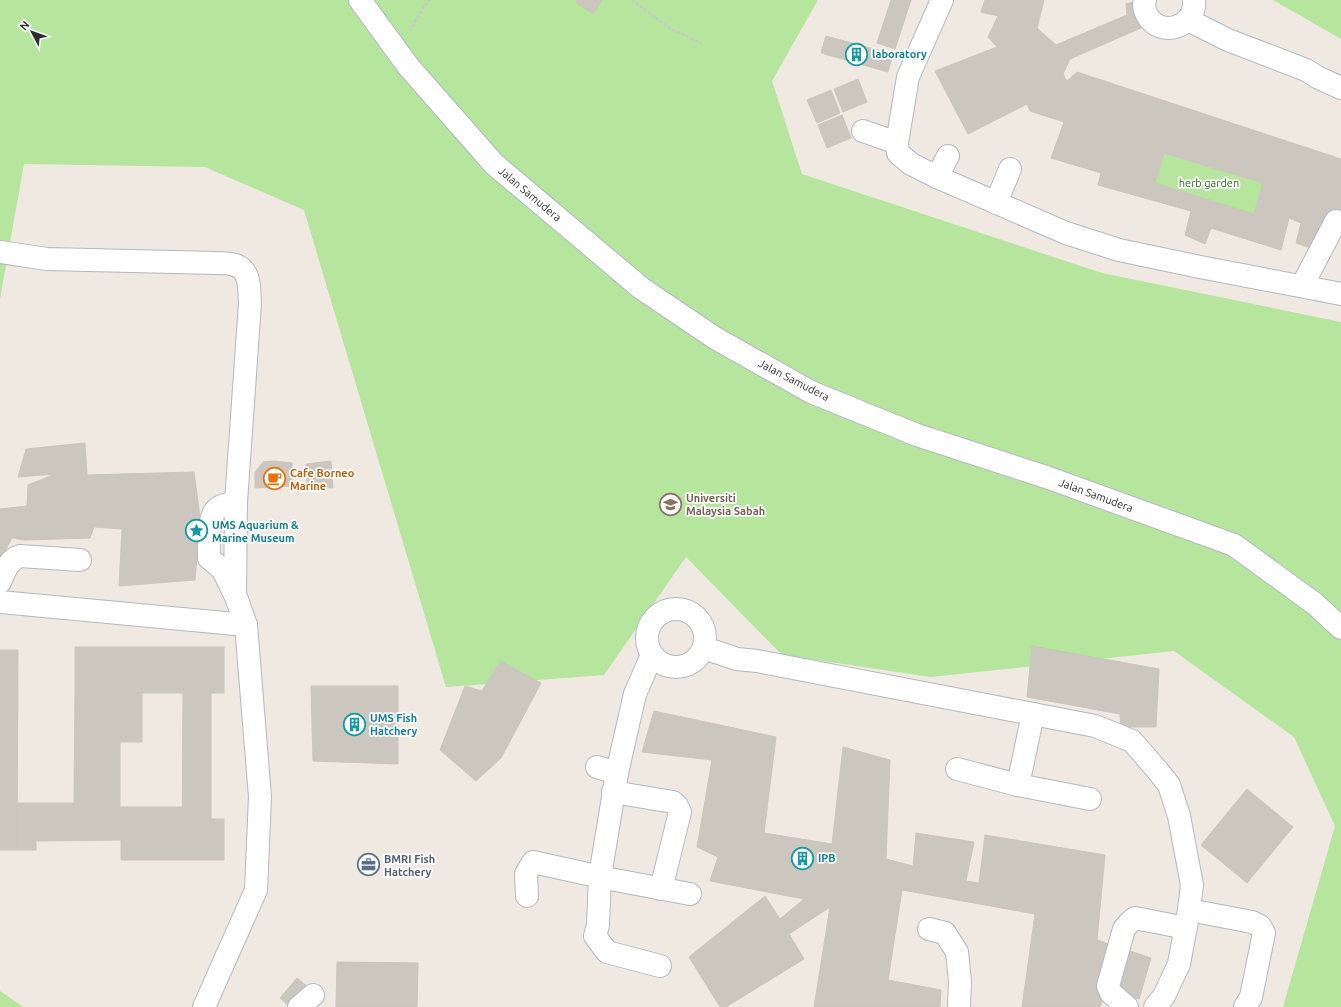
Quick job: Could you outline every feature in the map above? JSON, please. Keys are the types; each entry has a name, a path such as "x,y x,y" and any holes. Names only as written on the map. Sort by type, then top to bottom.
{"street":[{"name":"Jalan Samudera","path":"360,0 408,66 494,164 641,288 715,338 811,392 917,436 1049,478 1234,545 1315,604 1341,628"},
{"path":"942,0 908,77 897,142 898,153 904,159 943,166 1066,233 1119,250 1341,294"},
{"path":"1145,0 1146,12 1156,25 1164,28 1181,26 1191,10 1228,40 1306,70 1341,88"},
{"path":"863,130 897,142"},
{"path":"999,197 1010,169"},
{"path":"1302,286 1336,221"},
{"path":"0,252 47,259 216,263 235,265 244,271 248,278 250,303 236,502 235,594 246,625 260,797 256,890 204,1007"},
{"path":"0,582 14,558 20,556 80,560"},
{"path":"0,602 246,625"},
{"path":"681,608 697,616 705,630 704,648 697,658 686,666 674,667 661,664 652,655 646,638 651,622 664,610 681,608"},
{"path":"704,648 737,659 757,661 1095,726 1132,741 1169,786 1179,816 1192,885 1179,964 1164,996 1155,1007"},
{"path":"652,655 635,694 609,777 600,876 598,924 595,936 607,952 660,966"},
{"path":"1018,785 1033,714"},
{"path":"957,770 1018,785 1090,799"},
{"path":"609,777 672,802 677,806 680,812 661,889"},
{"path":"527,896 526,874 533,862 690,894"},
{"path":"1127,1007 1111,993 1108,986 1124,929 1135,918 1252,922 1260,926 1264,933 1251,997 1245,1007"},
{"path":"929,929 945,933 957,952 960,982 959,1007"}],"path":[{"path":"632,0 671,29 701,43"}],"green space":[{"path":"0,0 818,0 772,81 802,174 1102,273 1341,322 1341,1007 1283,1007 1335,826 1294,737 1174,651 931,677 782,655 686,557 604,675 446,687 304,210 205,167 24,164 0,299"},
{"path":"1273,0 1341,0 1341,39"},
{"name":"herb garden","path":"1164,153 1263,183 1254,214 1155,183"},
{"path":"0,991 23,1007 0,1007"}],"building":[{"path":"578,0 602,0 593,14 576,2"},
{"name":"laboratory","path":"891,0 911,0 895,49 877,43"},
{"path":"985,0 1044,0 1037,28 1056,45 1127,15 1126,4 1139,0 1150,24 1070,59 1063,74 1067,81 1077,72 1341,159 1341,216 1330,211 1316,250 1296,243 1301,223 1289,218 1281,250 1211,228 1205,244 1185,235 1191,211 1098,185 1101,173 1051,158 1064,122 1030,111 1027,104 968,134 935,71 997,47 988,37 998,16 981,12","holes":["1164,153 1263,183 1254,214 1155,183"]},
{"name":"laboratory","path":"826,36 893,54 888,72 821,53"},
{"name":"laboratory","path":"858,79 867,102 843,112 834,89"},
{"path":"831,90 840,113 817,123 807,100"},
{"path":"842,115 851,138 827,148 818,125"},
{"path":"85,443 87,475 194,472 200,517 195,580 119,586 122,529 94,527 90,538 24,540 12,538 0,561 0,509 27,506 28,485 55,474 18,477 26,449"},
{"name":"Cafe Borneo Marine","path":"275,461 292,463 292,486 255,488 255,472 263,462"},
{"path":"331,461 333,488 307,486 306,464"},
{"path":"1032,646 1159,669 1156,727 1121,727 1120,714 1027,697"},
{"path":"75,647 224,647 224,693 211,693 211,819 224,819 224,860 182,860 183,693 75,693"},
{"path":"0,650 18,650 17,850 0,850"},
{"path":"500,661 541,683 501,758 476,781 440,750 465,686 482,691"},
{"name":"UMS Fish Hatchery","path":"311,686 398,686 398,764 313,761"},
{"path":"75,693 142,693 142,742 120,742 120,807 182,807 182,860 121,860 121,840 36,841 36,850 17,850 17,803 74,803"},
{"name":"IPB","path":"654,711 776,737 764,833 832,844 843,747 890,760 886,859 913,866 916,833 974,842 966,881 979,883 985,835 1105,855 1097,940 1151,958 1139,999 1105,991 1100,1007 1022,1007 1035,914 902,890 888,980 941,990 940,1007 814,1007 830,907 789,934 804,959 726,1007 720,1007 689,957 765,896 780,919 804,899 710,881 718,857 697,847 712,760 642,752"},
{"path":"1247,789 1293,827 1247,883 1201,845"},
{"path":"337,962 418,963 417,1007 336,1007"},
{"path":"297,978 308,987 290,1007 280,998"}],"place":[{"name":"laboratory","path":"857,54"},
{"name":"Cafe Borneo Marine","path":"274,479"},
{"name":"Universiti Malaysia Sabah","path":"670,504"},
{"name":"UMS Aquarium & Marine Museum","path":"197,531"},
{"name":"UMS Fish Hatchery","path":"355,724"},
{"name":"IPB","path":"802,858"},
{"name":"BMRI Fish Hatchery","path":"368,865"}]}
